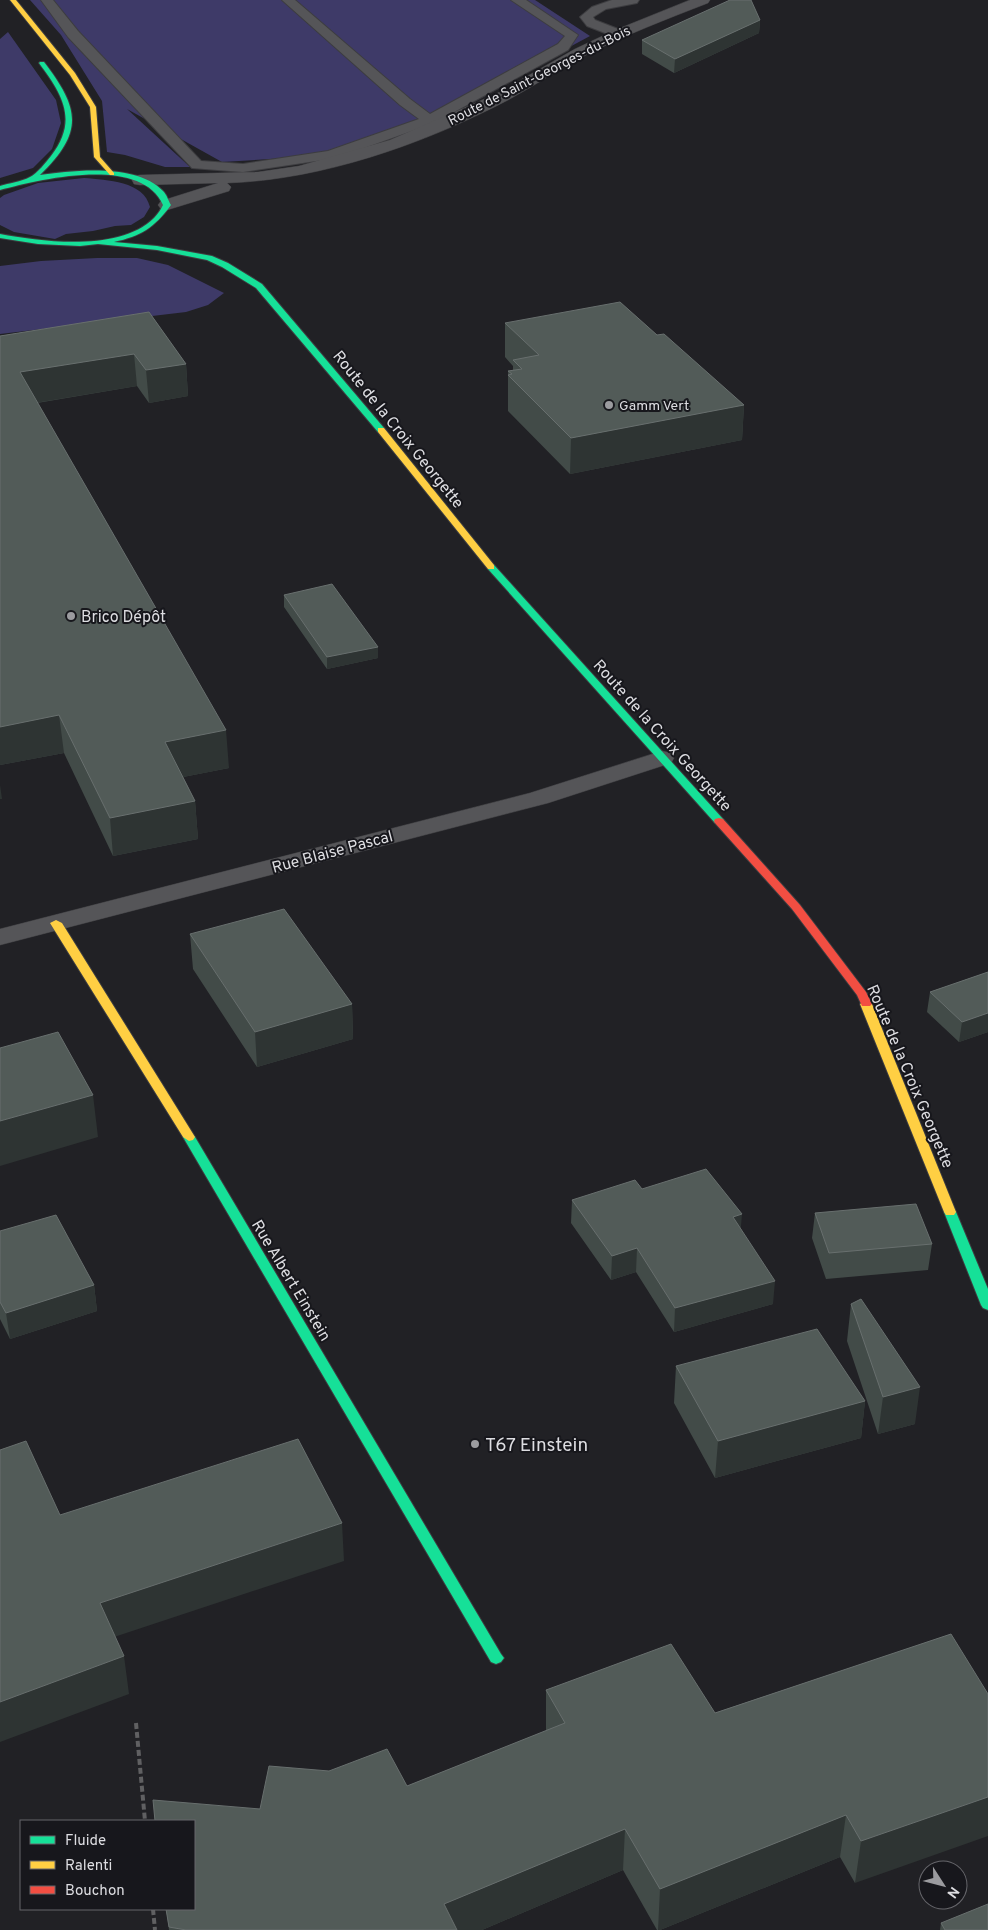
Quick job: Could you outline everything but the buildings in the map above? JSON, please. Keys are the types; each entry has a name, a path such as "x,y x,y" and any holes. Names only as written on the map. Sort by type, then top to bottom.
{"street":[{"path":"13,0 74,74 93,107 97,157 112,174"},
{"name":"Route de Saint-Georges-du-Bois","path":"140,180 258,177 302,171 396,143 502,97 580,52 618,34 703,0"},
{"path":"34,177 55,157 65,138 70,117 69,106 62,91 35,54"},
{"path":"0,188 34,177 74,172 112,174 140,180 152,186 162,193 167,205 164,213 156,220 133,233 95,242 42,244 8,251"},
{"name":"Route de Saint-Georges-du-Bois","path":"167,205 258,177"},
{"path":"156,220 168,228"},
{"path":"0,236 42,244"},
{"name":"Route de la Croix Georgette","path":"95,242 157,248 209,258"},
{"name":"Route de la Croix Georgette","path":"189,244 209,258 225,265 259,286 280,309 401,454 480,555 796,908 862,994 988,1305"},
{"name":"Rue Blaise Pascal","path":"0,937 539,798 662,758"},
{"name":"Rue Albert Einstein","path":"56,923 206,1167 496,1658"}],"lane":[{"path":"47,0 73,34 197,165 243,168 331,155 429,120 563,47 572,35 517,0"},
{"path":"288,0 398,96 429,120"},
{"path":"618,34 591,23 586,17 592,10 633,0"}],"path":[{"path":"136,1723 145,1820"},
{"path":"153,1910 155,1930"}],"shaded area":[{"path":"30,0 535,0 590,36 483,97 435,120 337,155 222,162 127,109 190,167 165,167 125,155 107,152 102,101 61,35"},
{"path":"8,32 56,100 61,123 52,149 33,168 0,178 0,39"},
{"path":"84,178 113,181 133,187 146,198 150,207 144,217 131,225 66,234 55,239 14,232 0,225 0,198 4,195 38,183"},
{"path":"137,258 168,265 224,293 208,305 186,312 0,334 0,266 41,261"}],"traffic: fast":[{"path":"34,177 60,149 67,135 70,122 63,95 42,63"},
{"path":"0,188 59,174 106,173 127,176 146,182 160,192 167,205 157,219 140,231 121,238 101,242 59,244 0,236"},
{"path":"95,242 157,248 209,258 225,265 259,286 381,430"},
{"path":"491,567 719,821"},
{"path":"189,1137 496,1658"},
{"path":"950,1212 988,1305"}],"traffic: slow":[{"path":"13,0 73,74 93,107 97,157 112,174"},
{"path":"381,430 491,567"},
{"path":"56,923 189,1137"},
{"path":"866,1004 950,1212"}],"traffic: jam":[{"path":"719,821 796,907 862,994 866,1004"}],"place":[{"name":"Gamm Vert","path":"609,405"},
{"name":"Brico Dépôt","path":"71,616"},
{"name":"T67 Einstein","path":"475,1444"}]}
